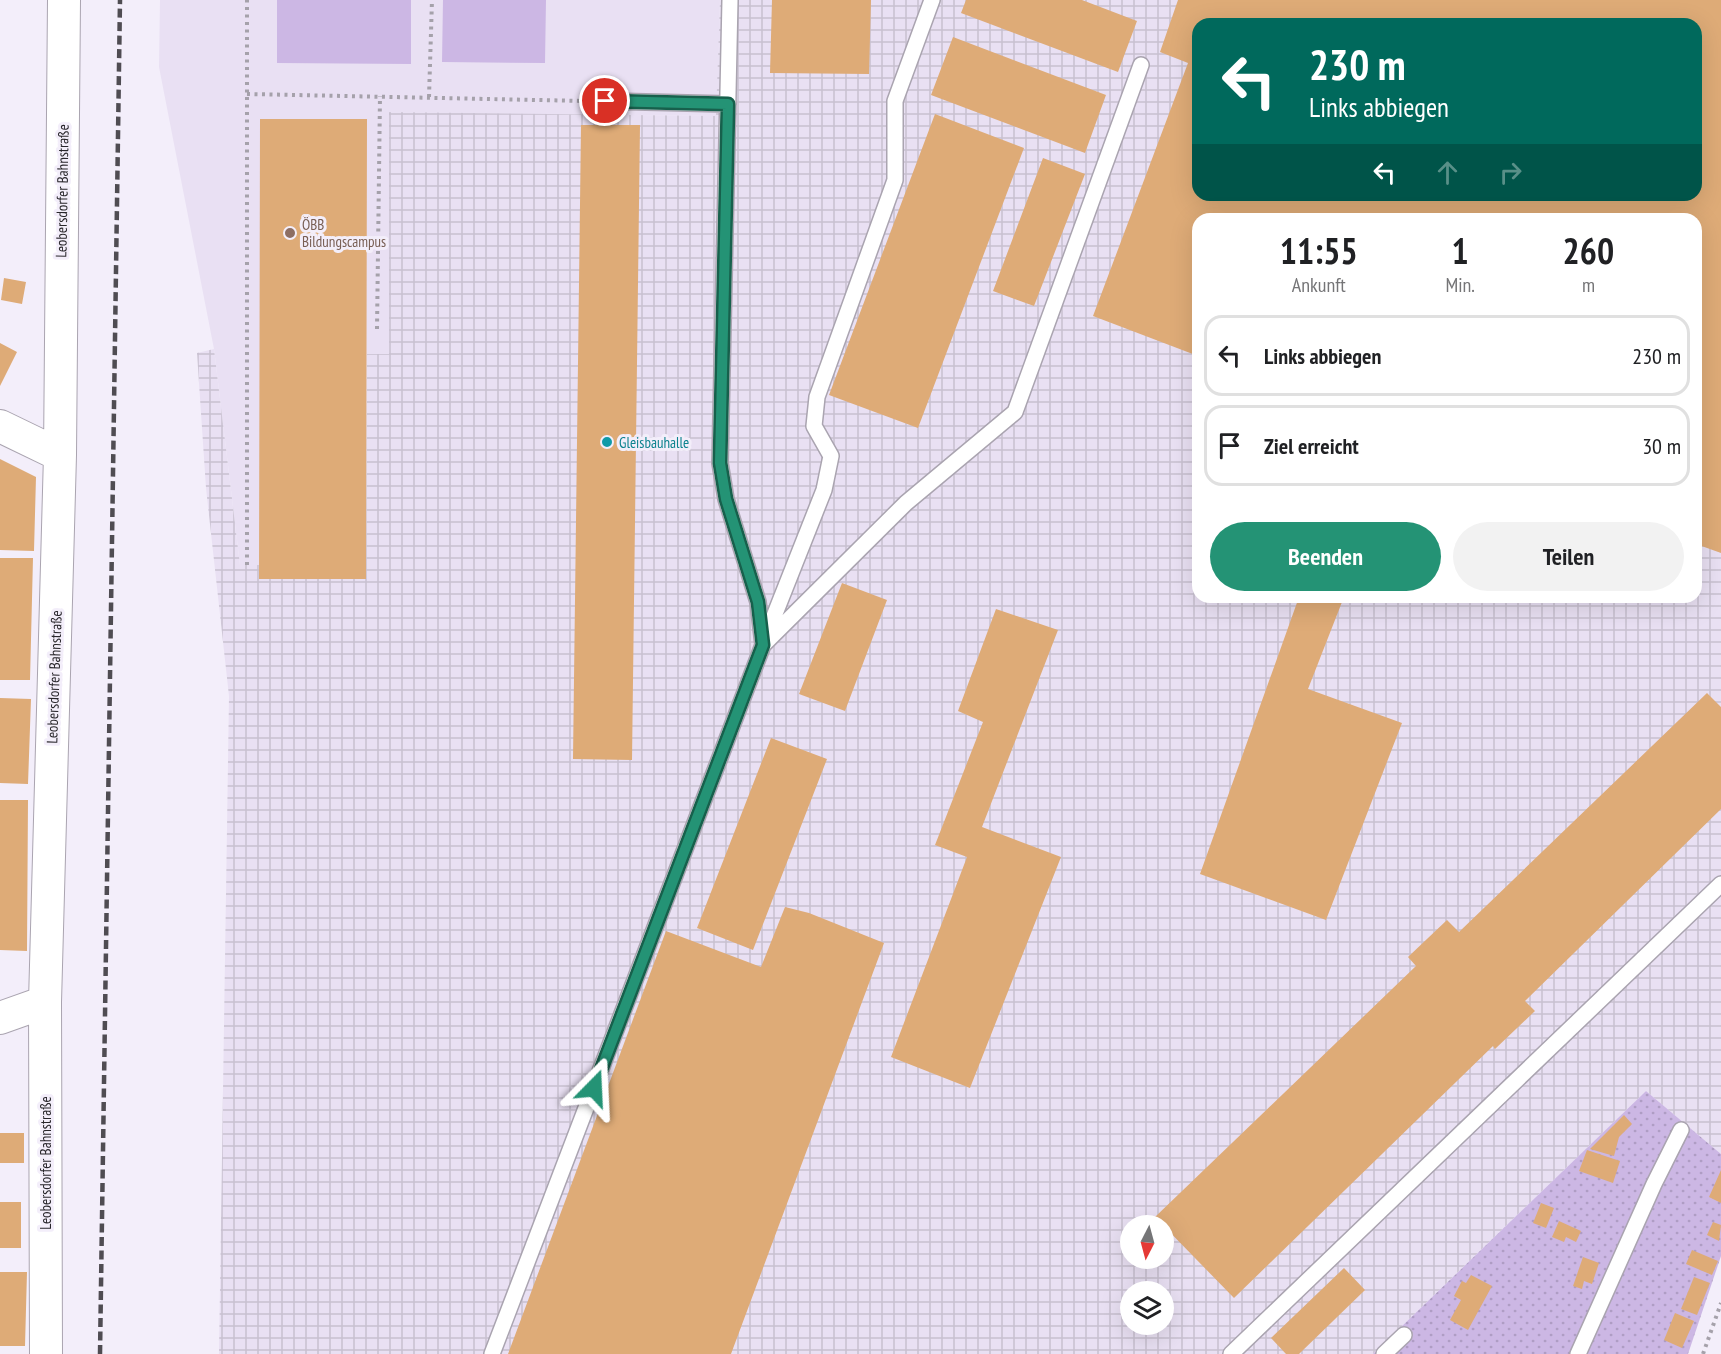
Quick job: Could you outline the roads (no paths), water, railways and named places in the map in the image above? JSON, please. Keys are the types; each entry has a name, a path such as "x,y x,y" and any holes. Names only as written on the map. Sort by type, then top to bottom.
{"street":[{"name":"Leobersdorfer Bahnstraße","path":"45,1354 45,1002 60,455 64,0"},
{"path":"0,426 60,455"},
{"path":"0,996 45,1002"},
{"path":"0,1018 45,1002"}],"lane":[{"path":"730,0 720,463 726,499 758,602 763,645"},
{"path":"492,1354 824,490 831,456 814,426 817,397 895,180 895,101 932,0"},
{"path":"763,645 906,502 1015,412 1141,65"},
{"path":"605,101 728,104"},
{"path":"1231,1354 1721,884"},
{"path":"1578,1354 1654,1184 1681,1130"},
{"path":"1384,1354 1404,1335"}],"railway":[{"path":"100,1354 120,0"}],"place":[{"name":"ÖBB Bildungscampus","path":"290,233"},
{"name":"Gleisbauhalle","path":"607,442"}]}
